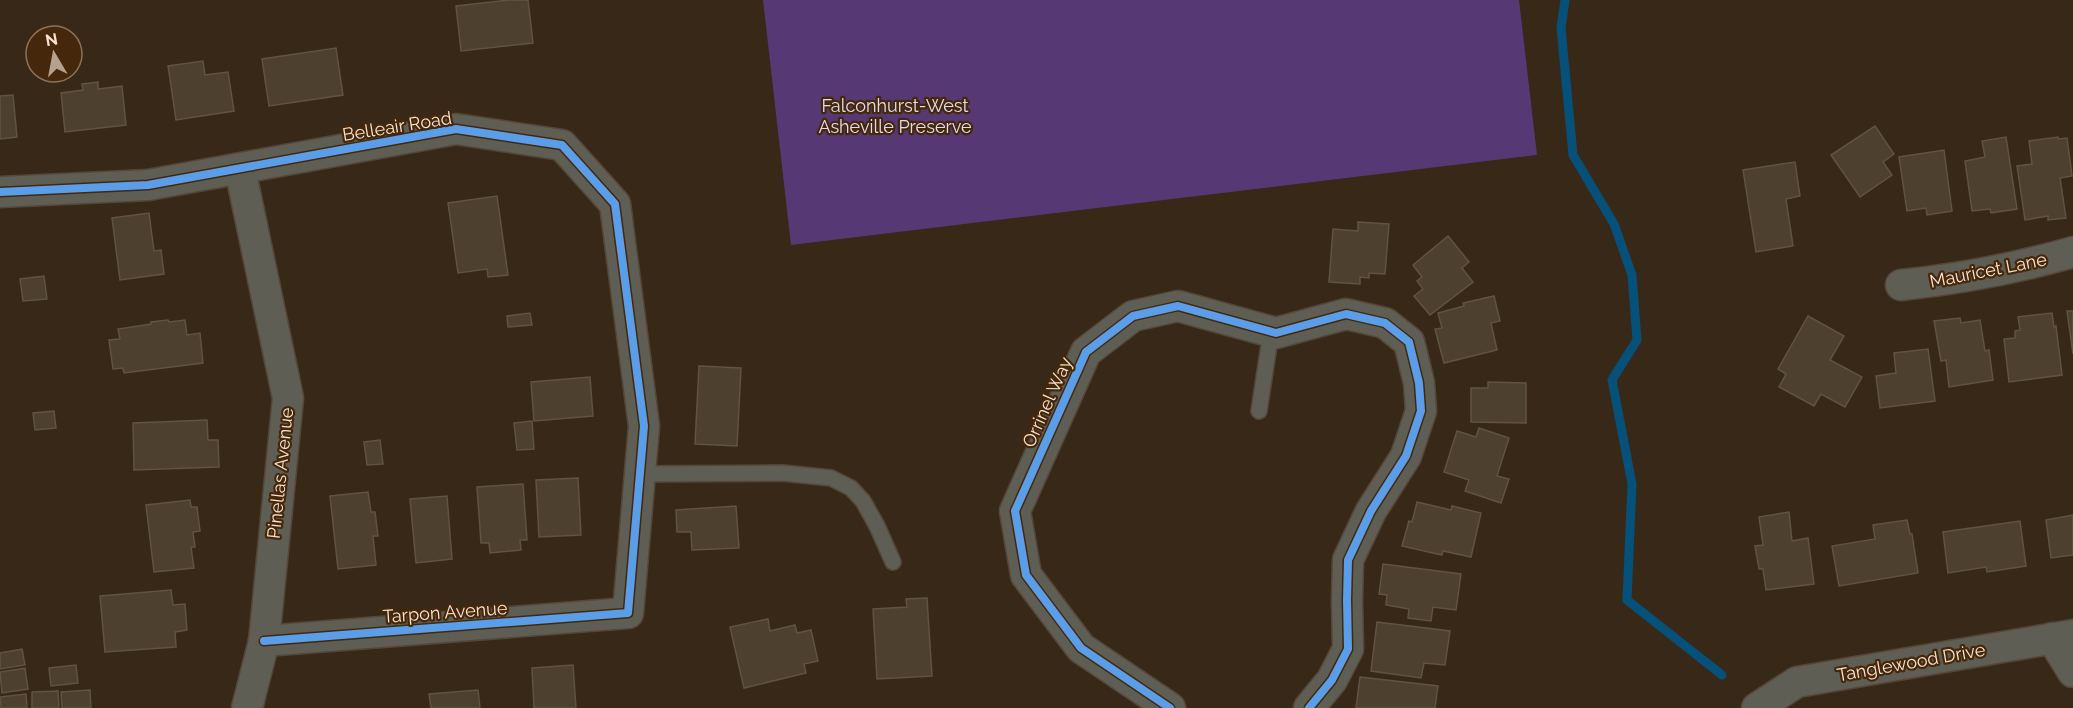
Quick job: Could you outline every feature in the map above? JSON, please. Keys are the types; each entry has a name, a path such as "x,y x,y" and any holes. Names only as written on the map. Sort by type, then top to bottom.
{"street":[{"name":"Belleair Road","path":"0,192 148,185 456,129 562,146 615,204 644,426 638,474 628,613"},
{"name":"Pinellas Avenue","path":"240,169 288,398 264,641 247,708"},
{"name":"Mauricet Lane","path":"1901,285 1943,281 2073,252"},
{"name":"Orrinel Way","path":"1170,708 1081,648 1026,575 1015,511 1086,352 1133,316 1178,306 1276,333 1346,314 1385,323 1409,342 1419,383 1421,411 1406,456 1371,511 1348,560 1348,649 1332,680 1309,708"},
{"name":"Tarpon Avenue","path":"264,641 628,613"},
{"path":"2063,636 2073,672"},
{"name":"Tanglewood Drive","path":"1756,708 1797,682 2063,636"}],"lane":[{"path":"1259,411 1271,332"},
{"path":"638,474 783,473 831,478 851,488 862,501 877,526 893,562"}],"green space":[{"name":"Falconhurst-West Asheville Preserve","path":"763,0 1519,0 1537,155 791,245"}],"building":[{"path":"528,0 533,43 461,51 456,6"},
{"path":"336,48 343,95 269,106 262,59"},
{"path":"203,61 205,75 228,72 234,111 176,120 168,66"},
{"path":"98,82 98,89 122,86 126,125 65,132 61,93 83,90 82,84"},
{"path":"13,95 17,137 0,139 0,96"},
{"path":"1875,126 1894,154 1883,162 1892,175 1860,197 1831,155"},
{"path":"2006,137 2017,209 1991,213 1990,209 1972,211 1965,161 1985,157 1982,141"},
{"path":"2058,137 2058,139 2067,138 2072,176 2060,178 2066,218 2048,220 2048,216 2025,220 2017,166 2032,164 2029,141"},
{"path":"1944,150 1952,211 1927,215 1926,208 1907,211 1899,157"},
{"path":"1795,162 1800,196 1786,199 1793,246 1756,252 1743,170"},
{"path":"497,196 508,275 488,277 487,269 458,273 448,203"},
{"path":"149,213 154,251 161,250 164,274 120,280 112,218"},
{"path":"1358,222 1389,224 1385,274 1369,273 1369,278 1360,277 1360,284 1329,282 1333,229 1358,231"},
{"path":"1448,236 1469,262 1462,268 1473,282 1430,315 1414,296 1423,289 1417,281 1422,277 1413,265"},
{"path":"44,276 47,299 23,301 20,279"},
{"path":"1494,296 1500,321 1491,323 1497,350 1444,363 1435,329 1442,328 1438,313 1464,306 1463,303"},
{"path":"2067,311 2073,311 2073,354"},
{"path":"530,313 532,325 508,327 507,316"},
{"path":"2052,313 2054,327 2056,326 2062,375 2009,382 2004,339 2015,338 2015,331 2020,330 2018,317"},
{"path":"1808,316 1844,336 1830,360 1862,377 1845,407 1821,394 1814,406 1779,387 1786,374 1778,369"},
{"path":"1960,318 1961,323 1980,320 1985,351 1989,350 1993,380 1949,387 1946,360 1941,361 1934,321"},
{"path":"168,320 169,322 185,320 187,335 200,333 203,363 124,373 123,368 113,369 109,340 120,339 118,329"},
{"path":"1928,349 1935,401 1880,408 1876,376 1896,373 1894,353"},
{"path":"699,366 741,368 737,446 695,444"},
{"path":"590,377 593,416 534,421 531,382"},
{"path":"1488,382 1526,383 1526,423 1471,422 1471,388 1488,388"},
{"path":"54,411 56,428 35,430 33,413"},
{"path":"207,420 208,440 218,440 219,467 134,470 133,423"},
{"path":"532,421 534,449 517,450 514,423"},
{"path":"1479,428 1509,438 1497,476 1509,479 1501,503 1465,491 1469,480 1444,472 1457,431 1476,437"},
{"path":"380,440 383,464 367,465 364,442"},
{"path":"578,478 581,535 539,537 536,480"},
{"path":"523,484 527,540 520,540 521,550 490,553 489,543 481,543 477,487"},
{"path":"368,492 371,512 375,512 378,536 373,536 376,565 338,569 330,496"},
{"path":"447,496 452,559 416,563 410,499"},
{"path":"190,500 191,507 197,507 200,531 193,532 195,547 191,547 194,568 154,572 146,505"},
{"path":"1417,502 1451,510 1452,506 1481,513 1471,557 1443,551 1442,555 1402,546"},
{"path":"736,506 739,548 692,550 691,532 677,532 676,510"},
{"path":"1789,512 1792,541 1808,538 1814,584 1766,590 1763,569 1759,569 1755,546 1763,545 1759,517"},
{"path":"2073,515 2073,555 2051,558 2046,520"},
{"path":"1907,520 1910,534 1912,534 1918,573 1839,586 1832,546 1875,539 1873,525"},
{"path":"2020,521 2026,566 1987,572 1986,567 1948,573 1943,532"},
{"path":"1383,564 1461,574 1456,610 1433,607 1431,621 1408,618 1409,609 1386,605 1387,595 1379,594"},
{"path":"171,590 173,605 185,604 187,630 175,632 176,647 105,652 100,596"},
{"path":"927,598 932,676 877,679 873,609 907,607 906,599"},
{"path":"768,619 770,631 795,625 797,633 811,630 818,661 804,664 806,673 744,688 730,627"},
{"path":"1377,622 1450,631 1445,665 1424,663 1421,678 1371,671"},
{"path":"22,649 25,665 0,669 0,653"},
{"path":"76,665 78,683 51,686 49,668"},
{"path":"573,665 576,708 534,708 532,668"},
{"path":"25,668 28,689 2,693 0,672"},
{"path":"1360,677 1438,686 1435,708 1356,708"},
{"path":"90,690 91,708 62,708 61,692"},
{"path":"478,690 480,708 431,708 429,694"},
{"path":"58,691 59,708 32,708 32,692"},
{"path":"26,694 27,708 1,708 0,697"}],"waterway":[{"path":"1565,0 1561,28 1573,155 1614,224 1632,275 1637,340 1612,380 1632,484 1627,600 1722,675"}],"cycle path":[{"path":"0,192 148,185 456,129 562,145 615,204 644,426 628,613 264,641"},
{"path":"1170,708 1081,648 1026,575 1015,511 1086,352 1133,316 1178,306 1276,333 1346,314 1385,323 1409,342 1419,383 1421,411 1406,456 1371,511 1348,560 1348,649 1332,680 1309,708"}]}
